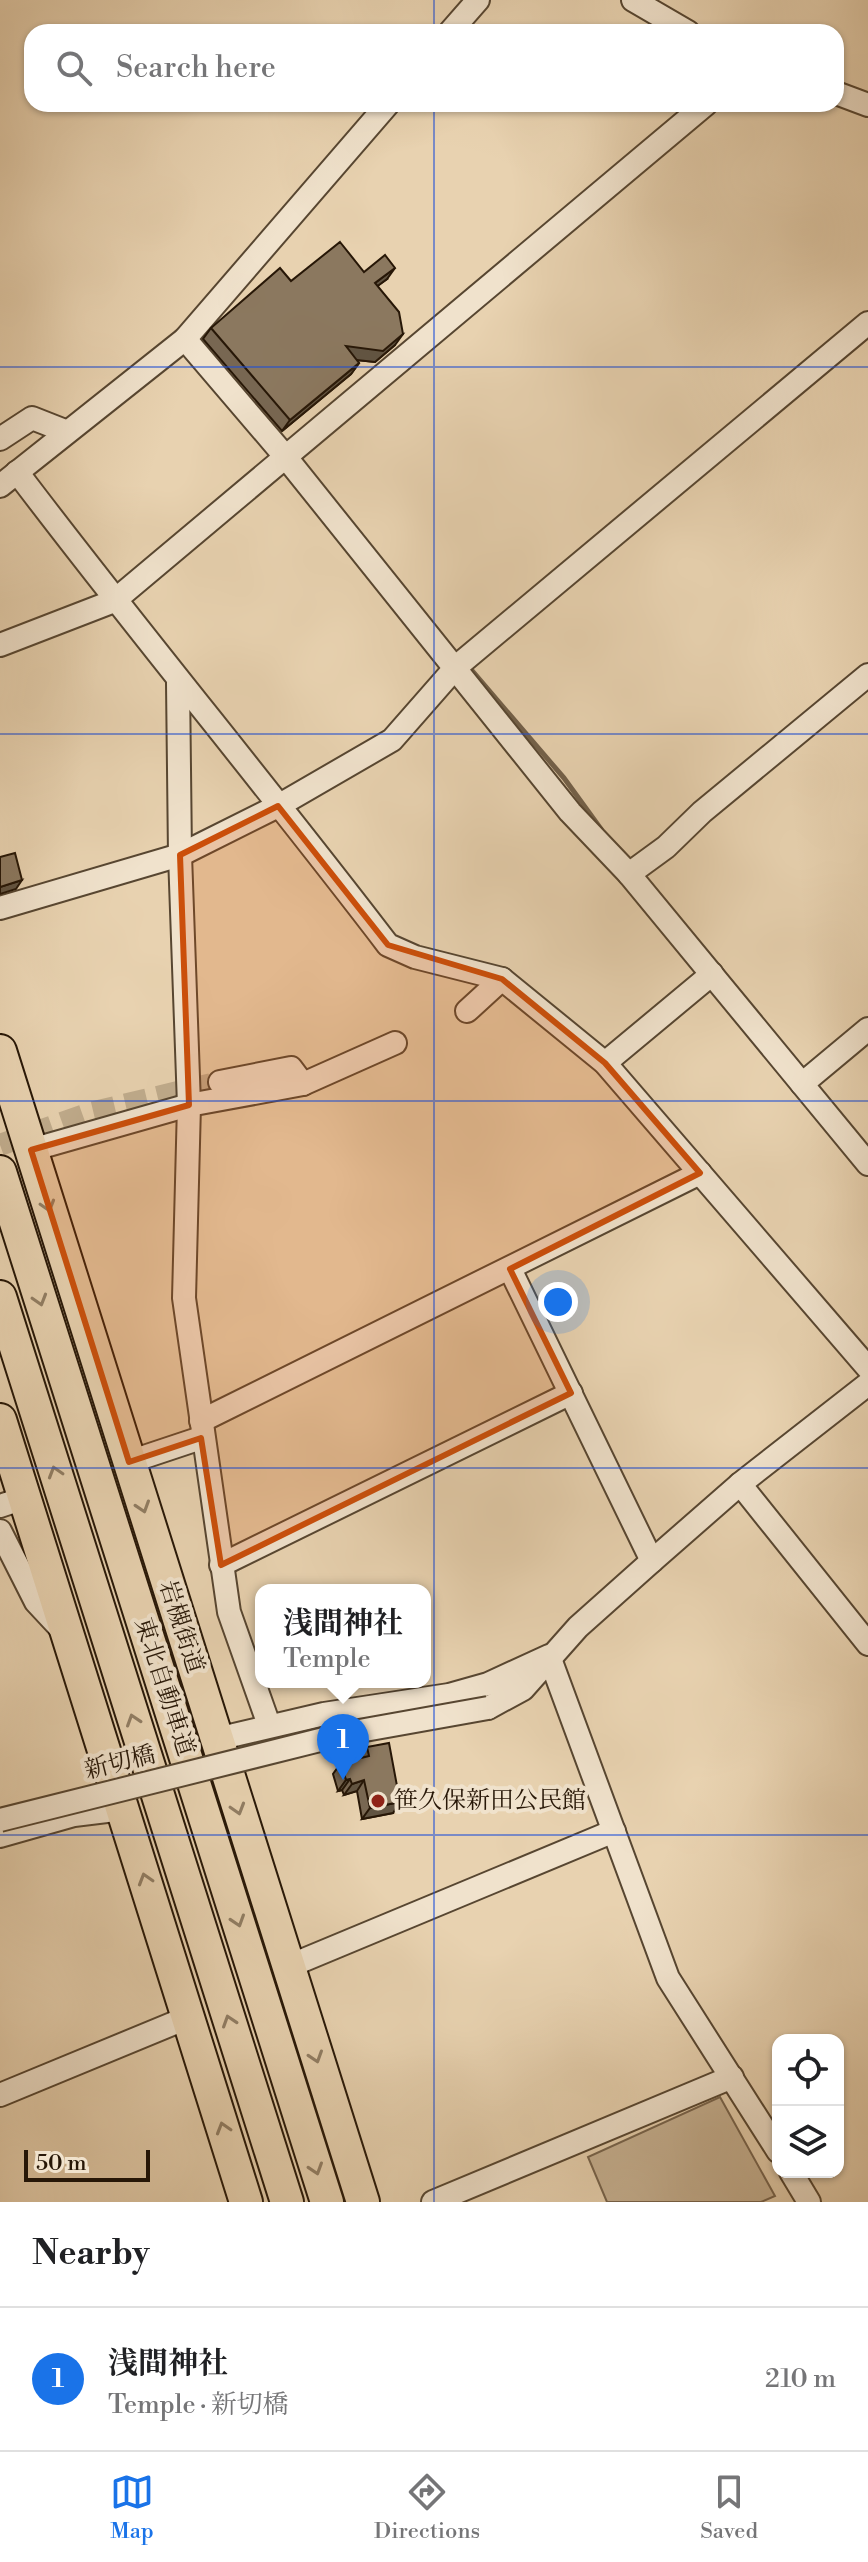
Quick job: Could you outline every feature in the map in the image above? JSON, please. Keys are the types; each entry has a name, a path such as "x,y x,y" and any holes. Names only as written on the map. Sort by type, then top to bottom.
{"highway":[{"name":"岩槻街道","path":"0,1051 363,2202"},
{"name":"東北自動車道","path":"0,1172 327,2202"},
{"name":"東北自動車道","path":"0,1297 287,2202"},
{"path":"0,1420 12,1502 69,1637 246,2202"}],"street":[{"path":"457,24 478,0"},
{"path":"633,0 674,24"},
{"path":"844,96 868,105"},
{"path":"381,112 185,339 8,479 226,737 388,945 415,957 502,979 605,1063 868,1368"},
{"path":"0,645 114,601 284,455 696,112"},
{"path":"0,908 180,855 278,806 392,740 456,667 868,323"},
{"path":"185,339 284,455 570,812 629,874 868,1164"},
{"path":"0,439 32,418 65,431"},
{"path":"629,874 666,847 702,812 868,675"},
{"path":"178,683 180,855 189,1105 184,1298 229,1612 255,1685"},
{"path":"605,1063 712,974"},
{"path":"467,1011 502,979"},
{"path":"802,1084 868,1029"},
{"path":"31,1150 189,1105 303,1084 395,1043"},
{"path":"220,1082 291,1068 303,1084"},
{"path":"129,1462 201,1429 700,1173"},
{"path":"510,1269 652,1561"},
{"path":"217,1739 269,1725 449,1695 488,1684 549,1656 740,1484 868,1384"},
{"path":"221,1565 571,1393"},
{"path":"740,1484 868,1644"},
{"path":"0,1531 36,1602 69,1637"},
{"path":"549,1656 668,1978 772,2141"},
{"name":"新切橋","path":"0,1820 348,1733 488,1708 523,1689 549,1656"},
{"path":"256,1688 269,1725"},
{"path":"0,1836 74,1815 123,1809"},
{"path":"287,1967 614,1831"},
{"path":"0,2095 189,2017"},
{"path":"433,2202 732,2077"},
{"path":"795,2178 809,2202"}],"highlighted area":[{"path":"278,806 388,945 502,979 605,1063 700,1173 510,1269 571,1393 221,1565 201,1438 129,1462 31,1150 189,1105 180,855"}],"shaded area":[{"path":"720,2097 775,2196 761,2202 607,2202 588,2157"}],"building":[{"path":"340,242 364,272 385,255 395,268 375,283 399,312 403,334 383,351 346,346 359,363 290,420 211,328 280,268 291,281"},
{"path":"15,853 22,880 0,887 0,857"},
{"path":"389,1743 400,1802 370,1808 364,1780 352,1784 350,1779 346,1780 341,1763 369,1756 367,1747"}],"waterway":[{"path":"468,666 564,778 601,829"}],"tunnel":[{"path":"0,1145 90,1113 220,1082"}],"place":[{"name":"浅間神社","path":"343,1780"},
{"name":"笹久保新田公民館","path":"378,1801"}]}
